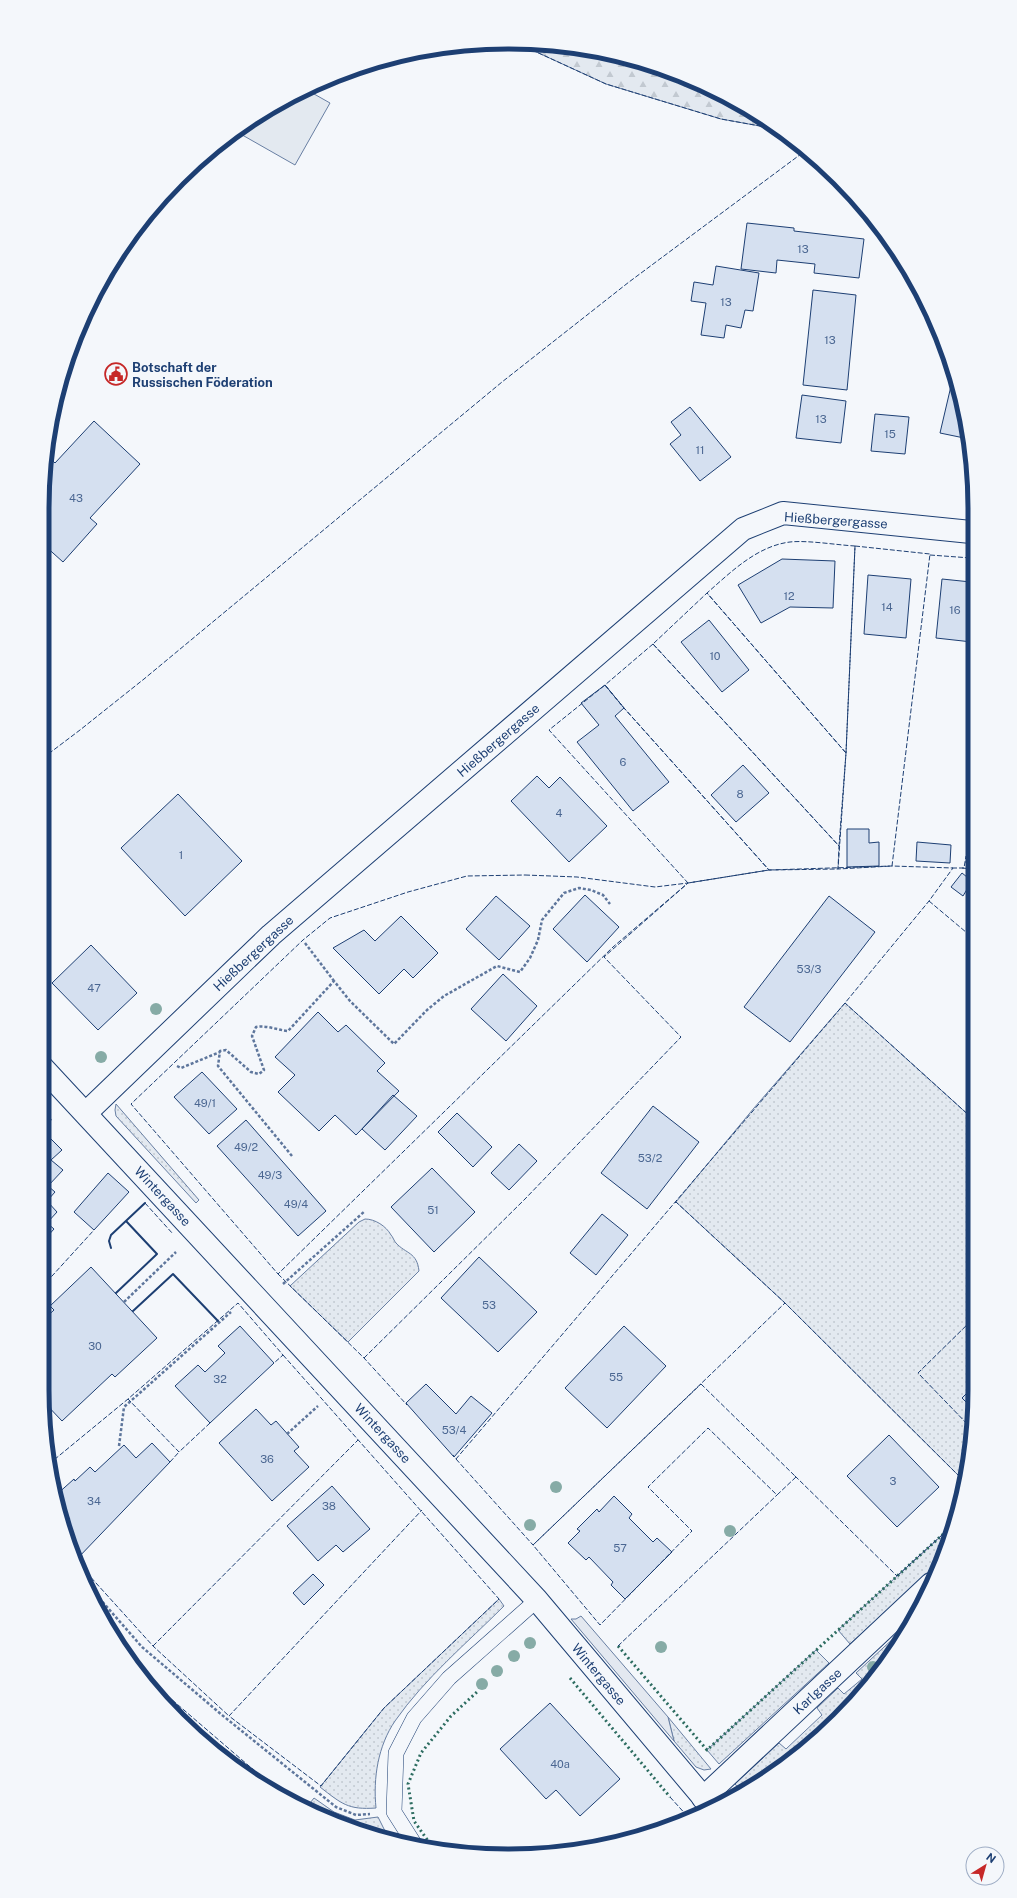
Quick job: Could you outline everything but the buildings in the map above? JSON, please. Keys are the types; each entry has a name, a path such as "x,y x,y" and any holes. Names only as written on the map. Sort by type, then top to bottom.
{"street":[{"name":"Hießbergergasse","path":"86,1113 271,935 743,529 784,513 968,532"},
{"name":"Wintergasse","path":"49,1074 538,1600 708,1803"},
{"name":"Karlgasse","path":"708,1803 910,1612"}],"lane":[{"path":"410,1838 394,1812 396,1753 414,1718 449,1678 538,1600"}],"path":[{"path":"303,940 350,1001 394,1044 427,1010 444,996 497,966 520,972 530,958 538,940 542,920 564,893 579,888 591,890 603,895 610,904"},
{"path":"173,1064 181,1068 220,1051 226,1050 251,1072 259,1074 264,1070 252,1036 256,1027 264,1026 276,1030 288,1031 334,981"},
{"path":"220,1051 218,1066 292,1156"},
{"path":"281,1285 366,1211"},
{"path":"124,1302 164,1262"},
{"path":"119,1446 124,1407 233,1310"},
{"path":"287,1434 324,1401"},
{"path":"98,1597 142,1647 222,1715 336,1807 356,1815 394,1812"}],"green space":[{"path":"532,50 568,53 598,58 656,73 712,96 765,127 721,119 606,84"},
{"path":"312,93 330,103 295,165 242,135 253,126"},
{"path":"845,1003 968,1114 968,1390 967,1420 959,1476 785,1303 676,1202 754,1108"},
{"path":"116,1104 199,1200 196,1203 116,1116"},
{"path":"365,1219 376,1222 386,1229 396,1243 416,1260 419,1271 348,1342 290,1286 359,1222"},
{"path":"945,1532 931,1571 850,1644 838,1630"},
{"path":"499,1599 504,1606 419,1690 389,1731 384,1741 376,1774 376,1808 359,1808 346,1805 320,1787 384,1708"},
{"path":"896,1636 873,1669 833,1714 788,1754 764,1772 738,1787 735,1784 779,1743 786,1749 822,1715 817,1708 838,1688 844,1694 862,1679 856,1673"},
{"path":"816,1650 829,1663 719,1764 707,1750"},
{"path":"668,1717 711,1769 704,1770 696,1767 674,1741"},
{"path":"314,1798 334,1812 355,1820 378,1817 385,1832 361,1825 309,1804"}],"shaded area":[{"path":"581,1616 668,1717 674,1741 571,1619 576,1619"}],"hedge":[{"path":"618,1646 707,1750 945,1532"},
{"path":"570,1678 670,1797"},
{"path":"428,1842 414,1821 408,1784 421,1753 451,1716 478,1691"}],"fence":[{"path":"532,50 606,84 721,119 765,127"},
{"path":"49,753 144,679 502,382 629,282 801,154"},
{"path":"846,753 707,593 653,644 839,846 846,753 855,546 805,542 778,544 745,561 707,593 846,753"},
{"path":"855,546 930,554 892,866 838,869 846,753 855,546"},
{"path":"930,555 968,558"},
{"path":"653,644 839,846 838,869 769,870 605,685 653,644"},
{"path":"605,685 624,708 769,870 688,883 549,730 605,685"},
{"path":"952,868 964,868 966,856"},
{"path":"364,1358 525,1199 681,1037 604,957 688,883 769,870 892,866 953,868 929,901 845,1003 456,1459 453,1455"},
{"path":"962,868 968,869"},
{"path":"525,875 577,877 655,887 688,883 613,947 278,1274 131,1104 303,940 330,918 408,892 467,876 525,875"},
{"path":"929,901 968,934"},
{"path":"844,1004 845,1003 968,1114"},
{"path":"675,1203 676,1202 785,1303 959,1476"},
{"path":"145,1203 173,1234"},
{"path":"49,1279 94,1230"},
{"path":"278,1274 364,1358 407,1405"},
{"path":"210,1423 179,1452 128,1399 238,1303 283,1355 274,1363"},
{"path":"456,1459 533,1545 785,1303"},
{"path":"967,1423 918,1373 968,1324"},
{"path":"283,1355 499,1599 384,1708 321,1786 229,1716 422,1510"},
{"path":"701,1384 796,1477 777,1495 708,1428 648,1487 692,1531 600,1625 533,1545 701,1384"},
{"path":"55,1459 128,1399"},
{"path":"153,1646 358,1440"},
{"path":"170,1462 179,1452"},
{"path":"795,1476 897,1576"},
{"path":"618,1646 777,1495"},
{"path":"897,1576 945,1532"},
{"path":"88,1574 153,1646 229,1716"},
{"path":"163,1692 262,1777"},
{"path":"670,1797 685,1814"}],"wall":[{"path":"111,1248 109,1241 111,1235 145,1203"},
{"path":"116,1293 157,1254 126,1221"},
{"path":"133,1311 173,1274 218,1321"}],"place":[{"name":"Botschaft der Russischen Föderation","path":"116,374"}]}
